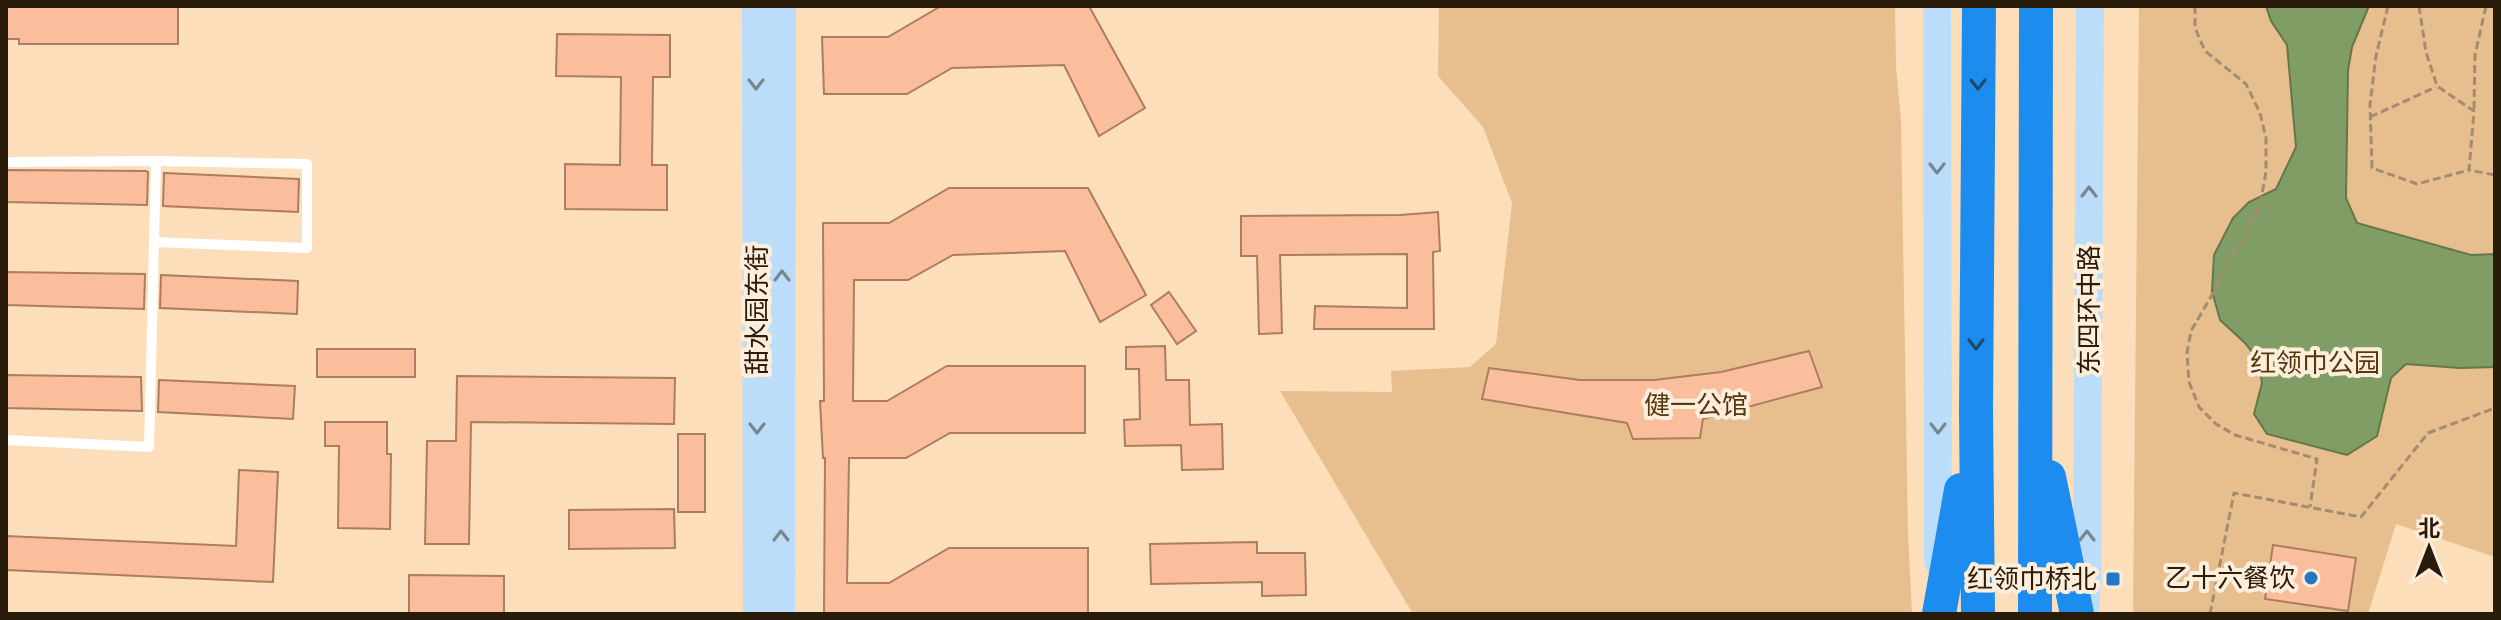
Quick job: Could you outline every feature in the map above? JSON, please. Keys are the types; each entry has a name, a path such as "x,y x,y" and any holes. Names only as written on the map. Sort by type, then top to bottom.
{"highway":[{"path":"1978,614 1979,6"},
{"name":"东四环中路","path":"2035,614 2036,6"},
{"path":"2035,409 2077,614"},
{"path":"1939,614 1976,411"}],"street":[{"name":"甜水园东街","path":"756,6 757,614"},
{"name":"甜水园东街","path":"781,614 782,6"},
{"path":"1937,6 1939,614"},
{"name":"东四环中路","path":"2085,614 2090,6"}],"lane":[{"path":"6,440 149,447 156,161"},
{"path":"6,162 307,164 307,248 154,242"}],"path":[{"path":"2195,6 2195,28 2205,51 2246,84 2260,113 2266,138 2266,172 2260,205 2191,331 2187,353 2189,382 2199,407 2216,424 2235,435 2317,459 2310,507"},
{"path":"2388,6 2376,56 2370,117 2372,168 2417,184 2469,170 2495,175"},
{"path":"2419,6 2426,52 2437,86 2474,111"},
{"path":"2469,170 2475,55 2486,6"},
{"path":"2370,117 2437,86"},
{"path":"2210,614 2234,493 2361,517 2428,433 2495,408"}],"green space":[{"name":"健一公馆","path":"1439,6 1895,6 1901,120 1912,614 1413,614 1280,391 1392,392 1391,371 1470,367 1496,344 1512,203 1483,127 1438,76"},
{"name":"红领巾公园","path":"2139,6 2495,6 2495,557 2396,524 2368,614 2133,614"}],"shaded area":[{"path":"2266,6 2369,6 2352,47 2348,70 2346,198 2357,223 2471,255 2495,254 2495,367 2406,364 2391,378 2377,436 2347,455 2267,434 2254,414 2262,383 2258,360 2220,320 2212,291 2214,255 2233,218 2249,202 2276,189 2296,147 2287,45 2271,21"}],"building":[{"path":"6,6 178,6 178,44 19,44 19,39 6,39"},
{"path":"941,6 1089,6 1145,108 1099,136 1064,65 952,68 907,94 824,94 822,37 888,37"},
{"path":"557,34 670,35 670,77 653,77 652,165 667,165 667,210 565,209 565,164 620,165 621,77 556,76"},
{"path":"6,170 146,171 147,205 6,202"},
{"path":"164,173 299,179 298,212 163,206"},
{"path":"949,188 1088,188 1146,295 1100,322 1065,251 953,255 908,280 854,280 853,401 887,401 947,366 1085,366 1085,433 950,433 906,458 849,458 847,583 889,583 949,548 1088,548 1088,614 824,614 825,458 820,401 824,401 823,223 889,223"},
{"path":"1438,212 1440,251 1433,252 1434,329 1314,329 1315,306 1407,308 1407,254 1280,255 1282,333 1259,334 1257,256 1241,256 1241,216"},
{"path":"6,272 145,274 144,309 6,305"},
{"path":"161,275 298,281 297,314 160,308"},
{"path":"1169,292 1196,331 1177,344 1151,305"},
{"path":"1165,346 1166,380 1189,380 1190,425 1222,424 1223,469 1182,470 1181,445 1125,446 1124,420 1140,419 1139,369 1126,369 1126,347"},
{"path":"317,349 415,349 415,377 317,377"},
{"path":"1809,351 1822,387 1703,419 1700,438 1633,439 1627,423 1482,399 1489,368 1580,380 1654,380 1721,372"},
{"path":"6,375 141,377 142,411 6,408"},
{"path":"457,376 675,378 674,424 471,422 469,544 425,544 427,441 456,441"},
{"path":"159,380 295,386 293,419 158,412"},
{"path":"325,422 387,422 387,454 391,454 390,529 338,528 339,446 325,446"},
{"path":"678,434 705,434 705,512 678,512"},
{"path":"239,470 278,472 273,582 6,570 6,536 236,546"},
{"path":"674,509 675,548 569,549 569,510"},
{"path":"1257,542 1257,553 1305,553 1306,595 1262,596 1262,582 1151,584 1150,544"},
{"name":"乙十六餐饮","path":"2273,545 2356,558 2348,611 2265,599"},
{"path":"409,575 504,576 504,614 409,614"}],"place":[{"name":"乙十六餐饮","path":"2311,578"},
{"name":"红领巾桥北","path":"2113,579"}]}
